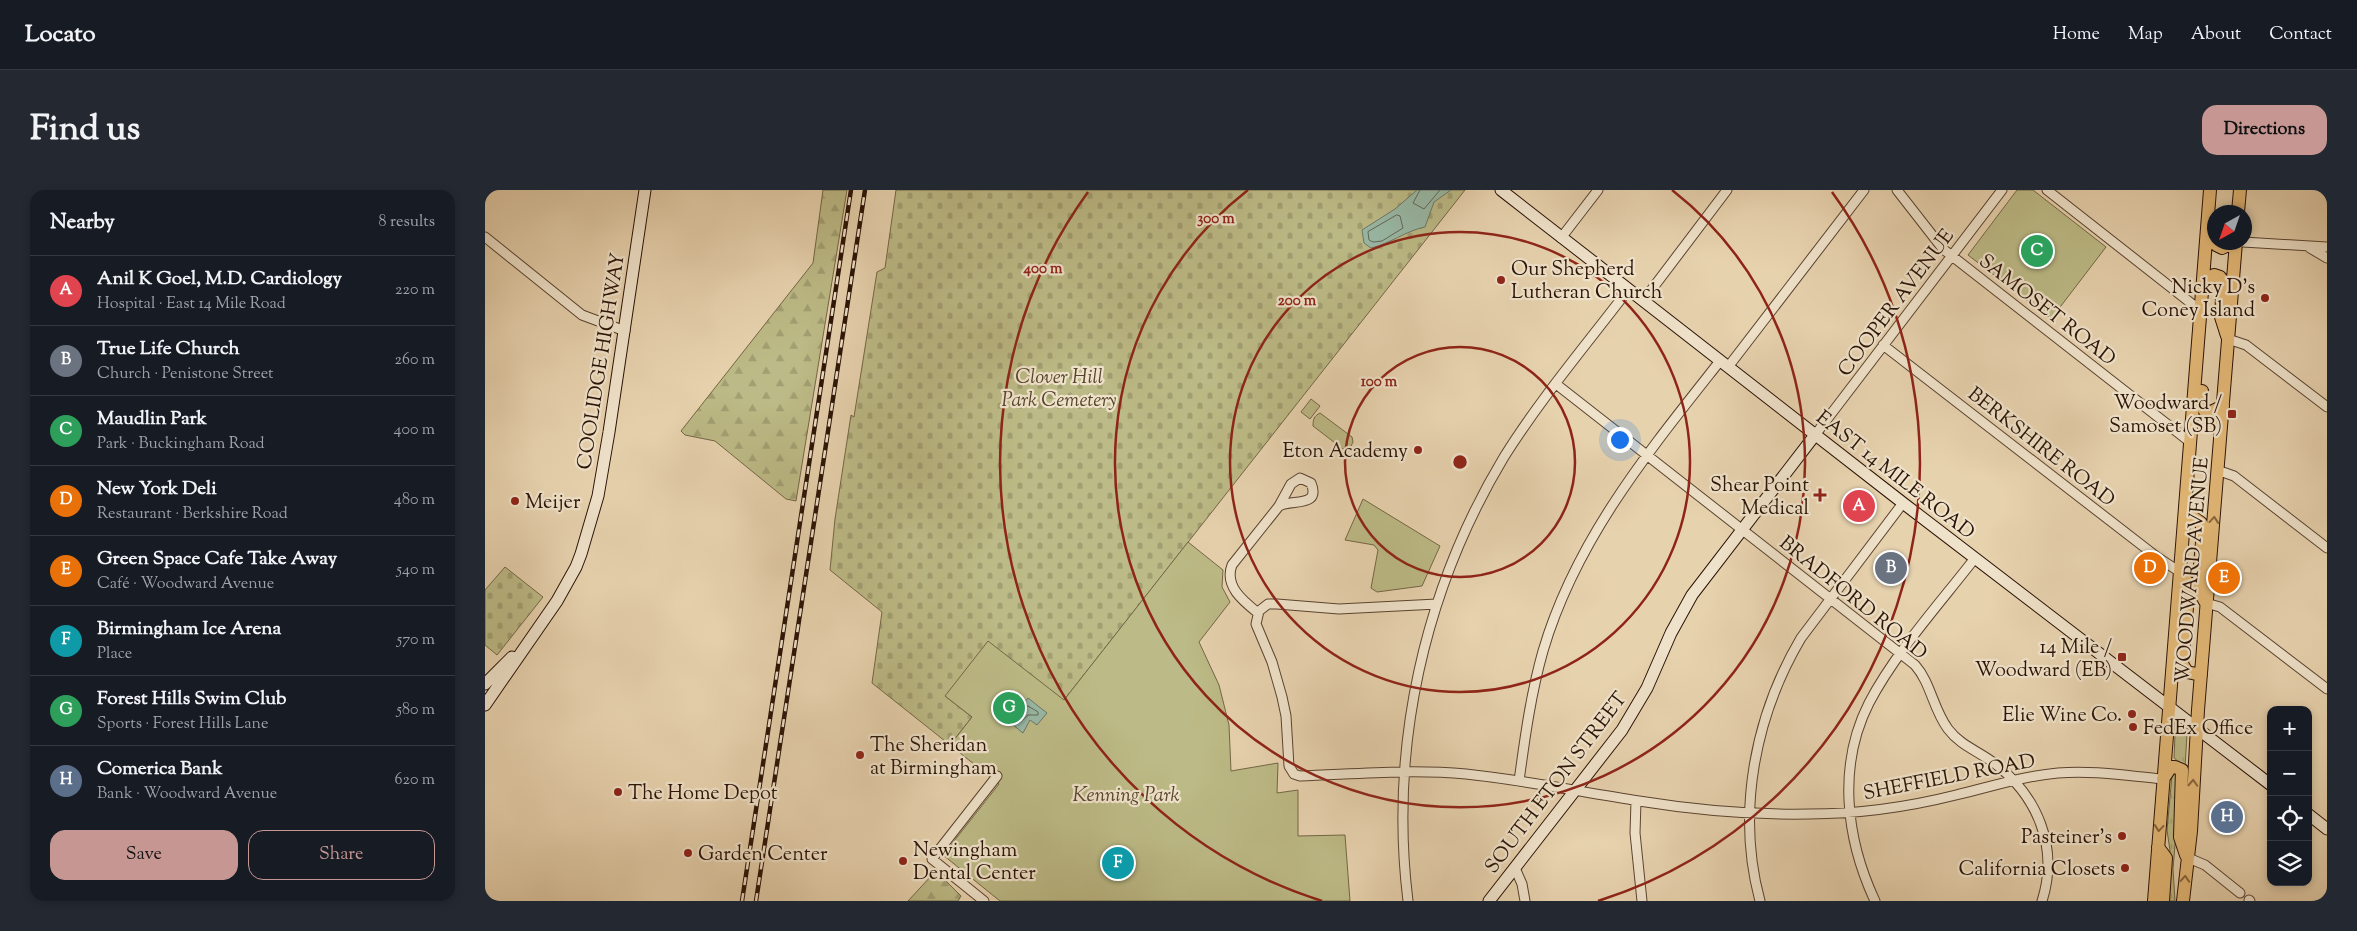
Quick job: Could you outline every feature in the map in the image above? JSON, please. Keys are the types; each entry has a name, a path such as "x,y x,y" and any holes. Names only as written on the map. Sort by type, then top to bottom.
{"main road":[{"name":"COOLIDGE HIGHWAY","path":"485,705 557,601 576,567 589,527 598,496 625,331 645,190"},
{"name":"EAST 14 MILE ROAD","path":"1501,190 1815,435 2267,782"},
{"name":"WOODWARD AVENUE","path":"2153,901 2210,190"},
{"path":"2215,205 2216,190"},
{"path":"2239,205 2240,190"},
{"name":"WOODWARD AVENUE","path":"2183,901 2186,857 2191,831 2206,603 2235,250"},
{"path":"2203,282 2214,275 2220,277 2223,281 2221,317 2228,339"},
{"path":"2201,311 2208,322 2201,403 2205,411 2208,412 2223,406"},
{"name":"SOUTH ETON STREET","path":"1489,901 1631,716 1692,595 1815,435"},
{"path":"2184,522 2191,516 2201,522 2203,530 2198,590 2206,603"},
{"path":"2180,572 2189,584 2182,664 2187,672 2201,675"},
{"name":"COOLIDGE HIGHWAY","path":"485,684 529,639"},
{"path":"2163,779 2171,768 2175,767 2182,770 2180,837 2186,857"},
{"path":"2312,817 2327,829"},
{"path":"2158,847 2166,858 2163,901"}],"street":[{"path":"1561,238 1598,190"},
{"path":"1643,301 1727,190"},
{"path":"1519,781 1535,682 1543,649 1557,611 1583,552 1596,529 1623,486 1647,455 1724,364 1864,190"},
{"name":"SAMOSET ROAD","path":"1897,190 1925,228 1952,256 2190,442"},
{"name":"COOPER AVENUE","path":"1815,435 2002,190"},
{"path":"2047,190 2201,311"},
{"path":"485,237 582,315 625,331"},
{"path":"2252,243 2327,247"},
{"path":"2308,247 2327,258"},
{"path":"1408,901 1405,874 1404,771 1414,695 1437,604 1462,539 1487,488 1519,434 1628,290"},
{"path":"2228,339 2246,344 2327,407"},
{"name":"BERKSHIRE ROAD","path":"1883,346 2157,557 2180,572"},
{"name":"BRADFORD ROAD","path":"1556,384 1902,653 1924,676 1936,710 1948,730 1964,744 1995,763 2014,780 2031,801 2043,826 2049,870 2042,901"},
{"path":"2217,470 2234,476 2327,548"},
{"path":"1760,901 1753,860 1750,813 1757,748 1769,706 1789,659 1829,598 1903,503"},
{"path":"1279,506 1235,561 1229,574 1233,588 1257,616 1268,604 1339,610 1437,604"},
{"path":"1875,901 1857,856 1849,813 1851,766 1860,725 1878,687 1975,558"},
{"path":"2206,603 2220,606 2327,689"},
{"name":"SHEFFIELD ROAD","path":"1257,616 1256,624 1272,662 1282,697 1286,716 1289,766 1294,774 1300,776 1404,771 1467,774 1708,811 1750,813 1849,813 1926,802 2014,780 2057,773 2083,772 2163,779"},
{"path":"984,901 932,859 997,776"},
{"path":"1636,801 1635,833 1642,901"},
{"path":"2186,857 2205,865 2240,893"},
{"path":"1515,868 1522,884 1525,901"}],"green space":[{"path":"823,190 847,190 796,501 786,499 715,441 685,435 681,431 813,263"},
{"name":"Clover Hill Park Cemetery","path":"896,190 1465,190 1064,700 945,696 972,717 950,745 872,683 882,612 830,570 835,519 851,415 854,417 877,272 885,268"},
{"path":"2017,190 2033,190 2106,247 2051,319 1968,255"},
{"path":"1311,399 1320,406 1310,419 1301,412"},
{"path":"1320,413 1352,437 1353,442 1349,450 1343,449 1313,426 1314,418"},
{"path":"1363,499 1440,546 1422,586 1377,592 1371,588 1378,550 1374,545 1345,540"},
{"name":"Kenning Park","path":"1188,542 1223,570 1222,587 1230,602 1199,642 1219,685 1229,725 1231,771 1278,763 1277,793 1298,790 1298,836 1345,835 1350,901 1000,901 943,855 999,784 950,745 972,717 945,696 988,641 1064,700"},
{"path":"505,567 543,597 497,655 485,645 485,590"},
{"path":"2178,731 2183,731 2187,734 2185,767 2174,758 2175,735"},
{"path":"2177,772 2180,785 2173,869 2175,901 2166,901 2170,851 2167,830 2172,775"},
{"path":"933,874 944,879 961,896 958,901 908,901"}],"water":[{"path":"1417,190 1451,190 1434,202 1425,227 1371,248 1364,243 1362,230 1395,209"},
{"path":"1028,698 1047,713 1037,725 1030,720 1023,733 1007,720 1012,714 1014,715"}],"railway":[{"path":"742,901 851,190"},
{"path":"756,901 865,190"}],"place":[{"name":"Maudlin Park","path":"2037,251"},
{"name":"Our Shepherd Lutheran Church","path":"1501,280"},
{"name":"Nicky D's Coney Island","path":"2265,298"},
{"name":"Woodward / Samoset (SB)","path":"2232,414"},
{"name":"Eton Academy","path":"1418,450"},
{"name":"Shear Point Medical","path":"1820,495"},
{"name":"Meijer","path":"515,501"},
{"name":"Anil K Goel, M.D. Cardiology","path":"1859,506"},
{"name":"True Life Church","path":"1891,568"},
{"name":"New York Deli","path":"2150,568"},
{"name":"Green Space Cafe Take Away","path":"2224,578"},
{"name":"14 Mile / Woodward (EB)","path":"2122,657"},
{"name":"Forest Hills Swim Club","path":"1009,708"},
{"name":"Elie Wine Co.","path":"2132,714"},
{"name":"FedEx Office","path":"2133,727"},
{"name":"The Sheridan at Birmingham","path":"860,755"},
{"name":"The Home Depot","path":"618,792"},
{"name":"Comerica Bank","path":"2227,817"},
{"name":"Pasteiner's","path":"2122,836"},
{"name":"Garden Center","path":"688,853"},
{"name":"Newingham Dental Center","path":"903,861"},
{"name":"Birmingham Ice Arena","path":"1118,863"},
{"name":"California Closets","path":"2125,868"}]}
